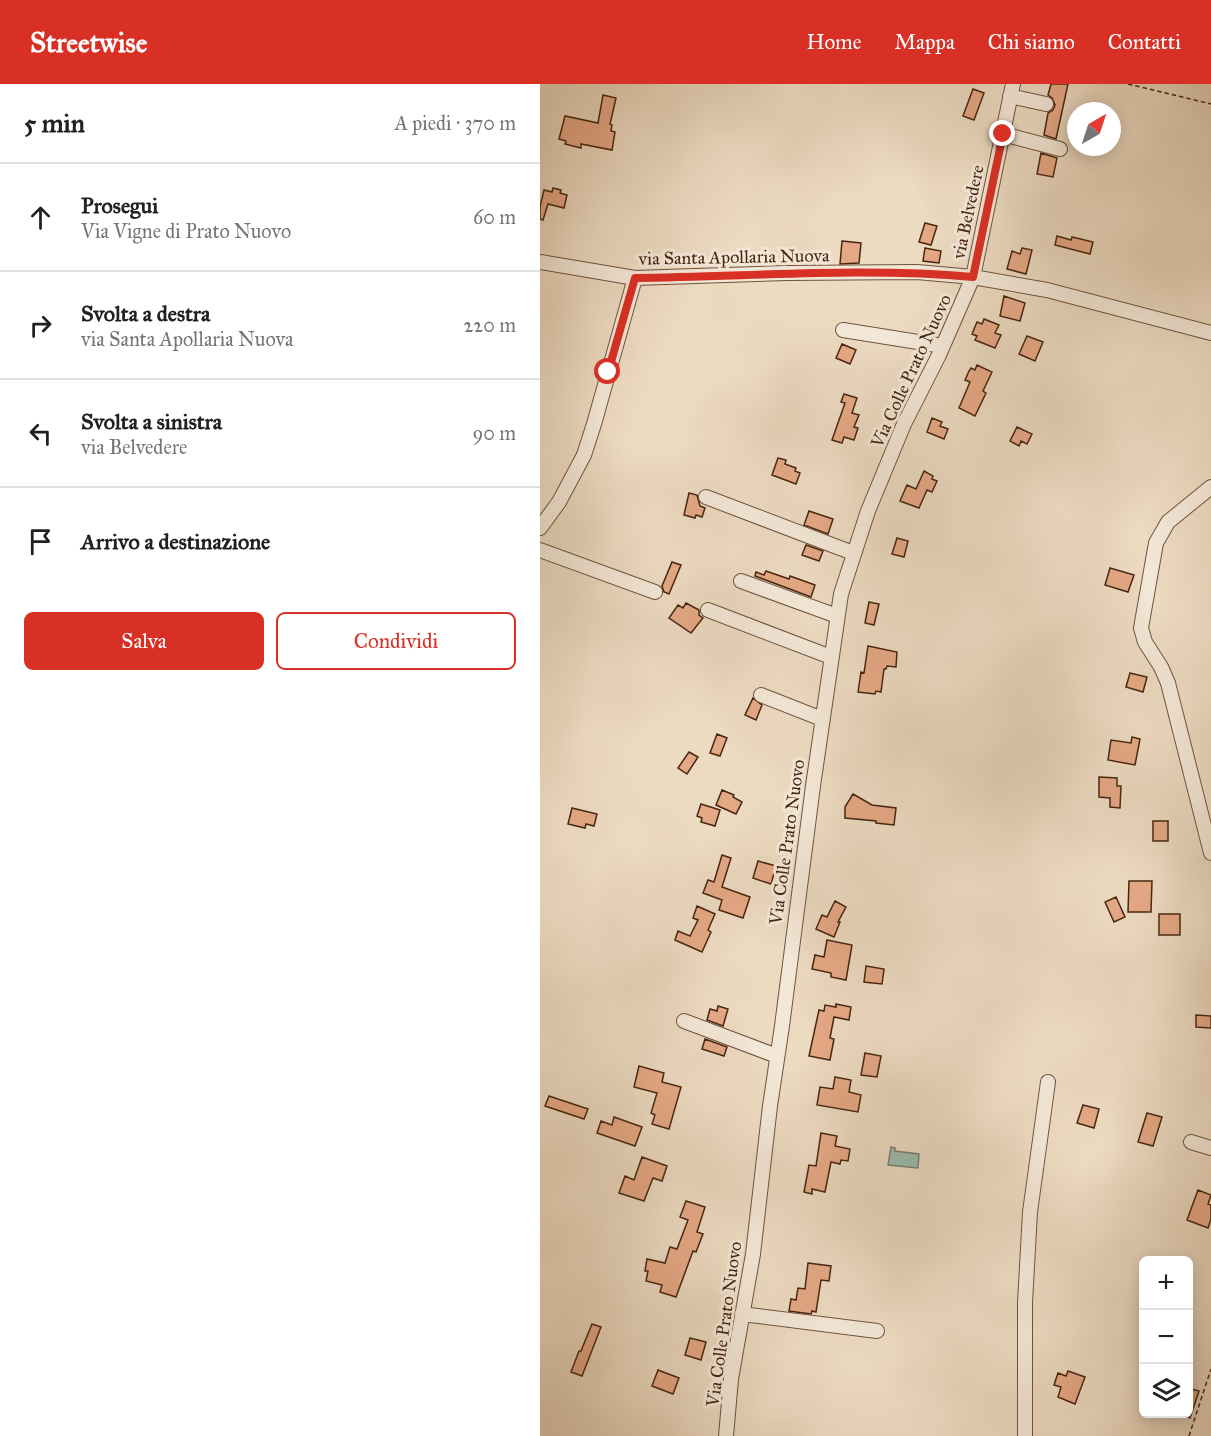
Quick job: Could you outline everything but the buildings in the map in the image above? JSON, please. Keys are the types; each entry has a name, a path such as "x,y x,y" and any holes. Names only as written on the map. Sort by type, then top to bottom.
{"street":[{"path":"1012,90 1046,104"},
{"name":"via Belvedere","path":"973,277 1012,90"},
{"path":"1003,134 1060,150"},
{"name":"via Santa Apollaria Nuova","path":"540,262 635,278 917,272 973,277 1047,290 1211,333"},
{"name":"Via Colle Prato Nuovo","path":"726,1436 731,1378 753,1254 763,1160 837,616 853,553 904,424 943,346 973,277"},
{"path":"540,528 559,501 584,455 635,278"},
{"path":"843,330 943,346"},
{"path":"1211,487 1173,517 1159,536 1142,628 1145,642 1168,683 1211,853"},
{"path":"706,497 853,553"},
{"path":"540,550 655,592"},
{"path":"741,581 837,616"},
{"path":"708,610 831,657"},
{"path":"761,695 822,719"},
{"path":"684,1022 777,1056"},
{"path":"1025,1436 1025,1303 1030,1212 1048,1082"},
{"path":"1191,1142 1211,1148"},
{"path":"742,1314 877,1331"}],"path":[{"path":"1128,84 1211,104"},
{"path":"1189,1436 1211,1369"}],"shaded area":[{"path":"891,1147 895,1148 895,1151 919,1154 918,1168 888,1165"}],"route":[{"path":"608,372 635,278 917,272 973,277 1003,134"}]}
